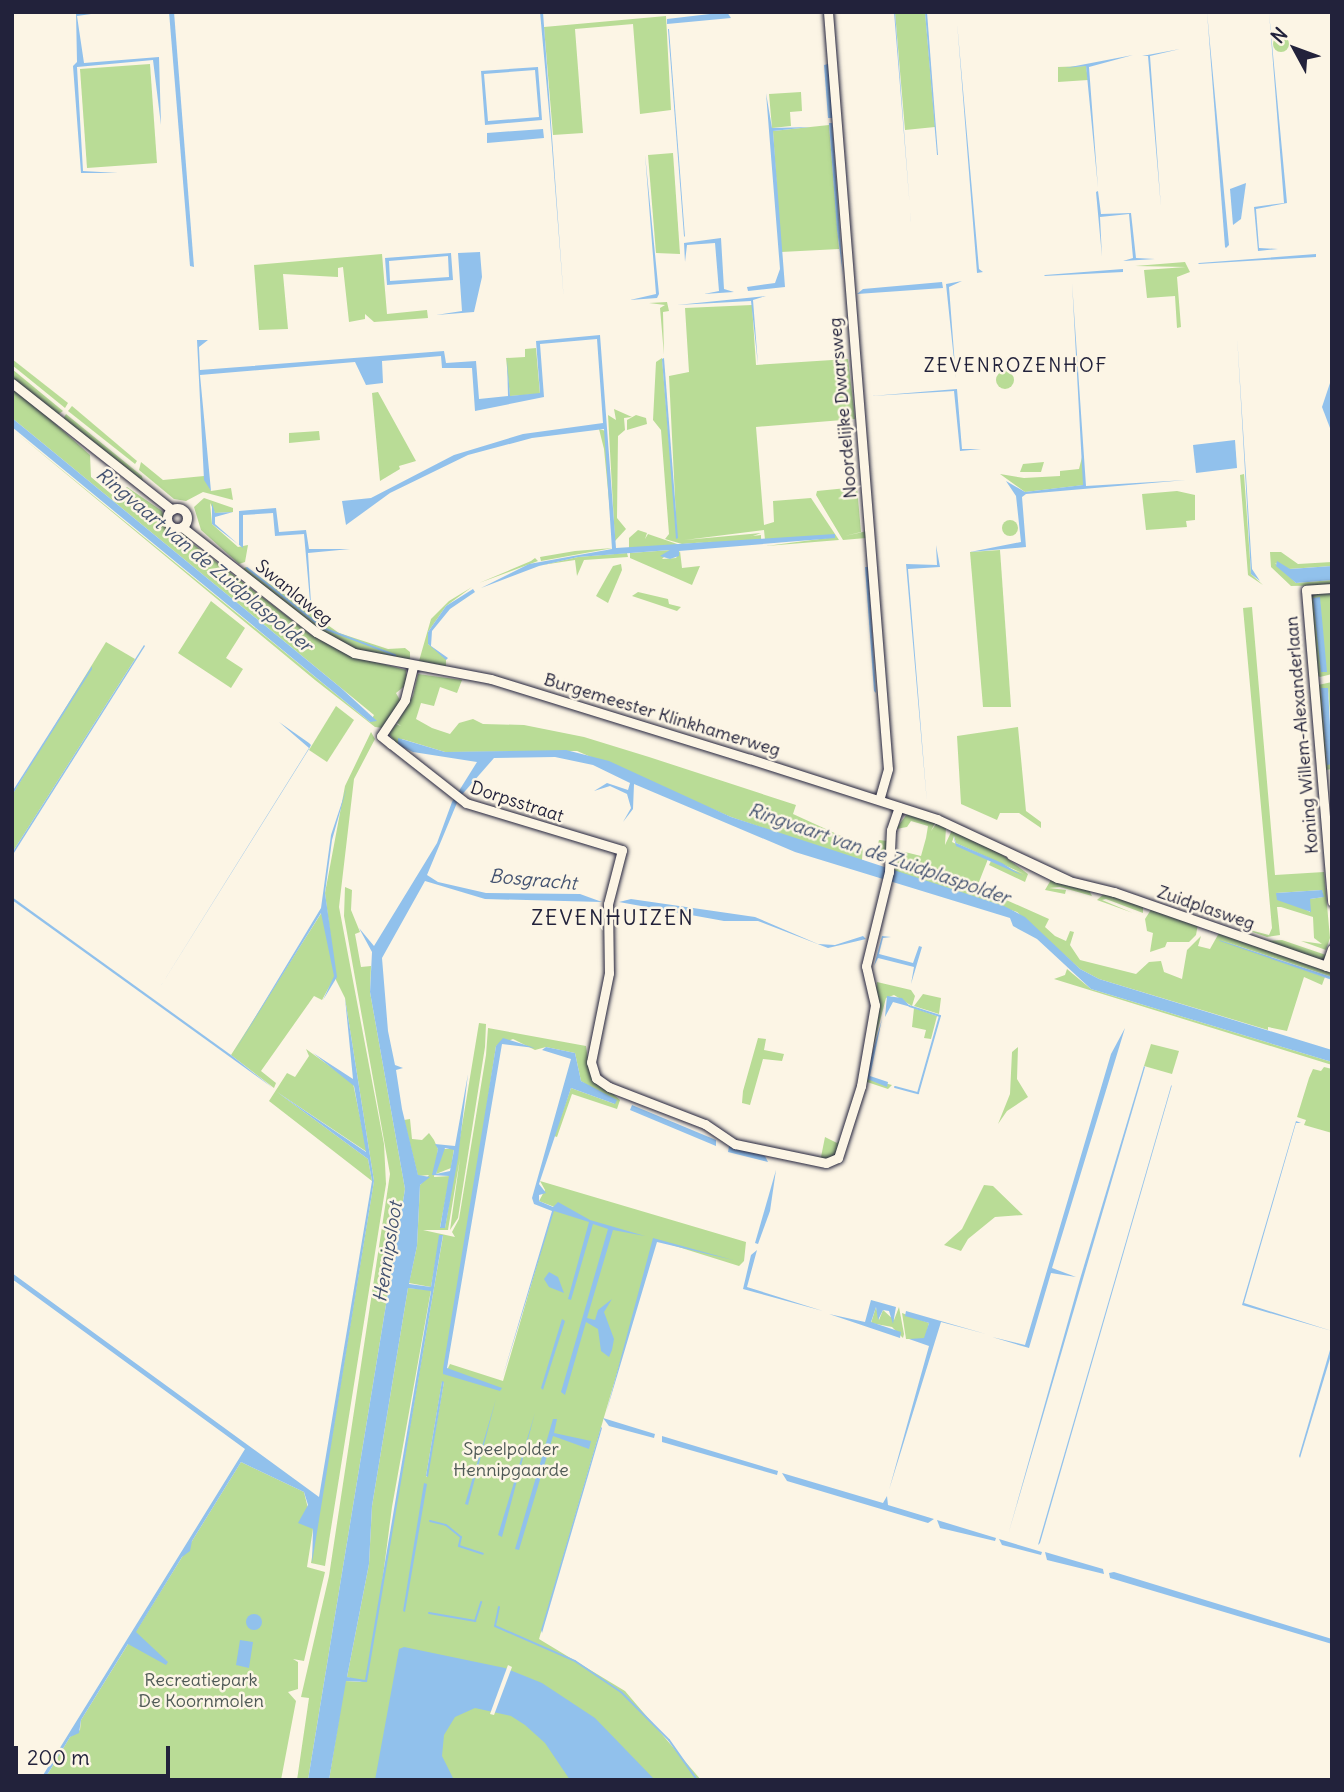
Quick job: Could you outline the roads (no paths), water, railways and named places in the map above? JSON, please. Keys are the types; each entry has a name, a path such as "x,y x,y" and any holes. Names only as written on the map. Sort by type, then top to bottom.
{"street":[{"name":"Noordelijke Dwarsweg","path":"828,12 888,769 879,800"},
{"path":"12,383 170,512 184,510 184,525 171,526 170,512"},
{"name":"Swanlaweg","path":"184,525 324,638 360,655 413,667"},
{"name":"Koning Willem-Alexanderlaan","path":"1332,588 1306,590 1332,902"},
{"name":"Burgemeester Klinkhamerweg","path":"413,667 512,685 899,807"},
{"name":"Dorpsstraat","path":"413,667 402,707 381,736 457,799 622,850 608,904 609,973 594,1047 594,1074 609,1087 705,1124 727,1141 833,1163 862,1086 874,1005 866,966 889,875 891,830 899,807"},
{"name":"Zuidplasweg","path":"899,807 1007,851 1068,880 1329,967"},
{"path":"1329,967 1332,949"}],"water":[{"path":"76,12 105,12 77,16 84,63 159,57 161,125 153,60 77,67 83,171 118,173 81,173 73,66 77,62"},
{"path":"169,12 174,12 194,267 190,266"},
{"path":"540,12 543,12 564,302 550,122"},
{"path":"727,12 731,18 667,24 667,19"},
{"path":"894,12 895,12 910,206"},
{"path":"927,12 938,155 937,155"},
{"path":"1207,12 1229,245 1226,248 1225,247"},
{"path":"1269,12 1287,203 1256,209 1259,248 1278,249 1258,251 1254,207 1284,203"},
{"path":"957,22 979,269 983,272 977,273"},
{"path":"669,29 685,237 684,236"},
{"path":"1180,49 1150,56 1161,208 1148,56 1142,56"},
{"path":"1133,55 1089,67 1098,188 1086,66 1065,68"},
{"path":"828,64 833,118 828,118 824,65"},
{"path":"538,67 542,120 485,125 481,71","holes":["535,70 539,117 488,121 484,74"]},
{"path":"766,93 772,128 810,127 773,131 785,287 748,291 747,287 775,283 780,269"},
{"path":"829,123 832,123 843,275 837,230"},
{"path":"543,129 544,138 487,143 487,133"},
{"path":"645,154 659,294 657,298 630,300 656,294"},
{"path":"1246,183 1241,219 1233,225 1230,189"},
{"path":"1098,191 1101,214 1131,213 1136,258 1155,259 1123,261 1133,258 1129,214 1100,217 1102,257"},
{"path":"721,238 724,289 734,292 704,294 719,291 715,243 687,245 685,262 684,243"},
{"path":"480,252 482,277 474,312 436,315 462,311 458,253"},
{"path":"451,253 453,280 387,285 385,258","holes":["448,256 449,277 390,281 389,261"]},
{"path":"1316,254 1316,257 1198,264 1199,263"},
{"path":"1123,269 1123,272 1044,276 1045,275"},
{"path":"962,281 949,287 956,379 946,284"},
{"path":"942,282 943,288 857,294 863,289"},
{"path":"1072,282 1086,486 1186,480 1026,494 1022,497 1026,547 970,552 1021,542 1016,496 1006,481 1025,492 1083,485"},
{"path":"766,296 753,300 758,365 751,301 677,305"},
{"path":"600,335 616,548 835,534 835,538 679,551 679,556 670,559 660,556 670,550 578,557 539,566 481,588 529,564 612,549 604,429 532,438 468,455 390,493 346,525 342,501 371,498 454,455 523,434 603,423 597,339 540,344 544,397 475,411 472,368 442,368 441,356 382,361 383,383 366,385 355,362 200,375 211,491 204,480 197,340 208,340 199,347 200,370 444,351 446,363 476,361 479,399 508,396 507,359 510,396 540,393 536,341"},
{"path":"1237,335 1252,569 1260,581 1251,574"},
{"path":"664,358 678,538 676,539 662,359"},
{"path":"1332,377 1332,428 1330,428 1322,407"},
{"path":"957,389 962,449 981,449 960,451 954,391 871,396"},
{"path":"12,418 341,688 377,721 370,722 12,427"},
{"path":"1235,440 1237,468 1196,473 1193,445"},
{"path":"212,503 215,513 233,512 215,517 215,524 238,544 212,524"},
{"path":"276,508 279,532 306,530 309,549 350,549 308,553 311,604 309,606 305,602 310,601 304,534 275,536 273,513 243,515 243,548 239,545 239,511"},
{"path":"936,545 940,567 908,569 927,803 906,564 937,565"},
{"path":"1277,561 1290,569 1332,566 1332,580 1296,583 1276,566"},
{"path":"865,567 868,567 876,693 874,691"},
{"path":"473,589 475,592 450,609 432,631 431,646 448,658 446,660 428,644 428,632 446,606"},
{"path":"1320,597 1327,672 1321,672 1313,598"},
{"path":"145,646 12,856 12,853"},
{"path":"92,666 92,669 12,795 12,792"},
{"path":"1321,688 1328,688 1332,764 1327,765"},
{"path":"279,722 311,745 157,992 309,748"},
{"path":"398,738 445,752 566,750 609,761 731,817 1004,906 1025,917 1080,969 1099,979 1332,1050 1332,1062 1091,989 1037,939 1013,926 1010,918 795,852 634,784 633,809 623,822 631,808 627,794 610,786 594,791 607,783 628,790 630,783 593,765 555,757 494,758 459,798 427,875 438,882 486,893 580,894 602,902 485,899 425,881 382,958 388,1031 395,1065 403,1068 396,1070 402,1109 418,1175 430,1177 420,1185 417,1246 409,1284 431,1287 439,1235 443,1235 367,1682 346,1681 329,1780 308,1780 405,1189 370,992 372,952 359,928 374,946 437,843 452,802 477,762 413,752 398,745","holes":["408,1288 431,1291 365,1680 347,1677 369,1564 372,1506"]},
{"path":"347,787 332,840 325,893 337,977 323,1000 334,976 321,913 233,1054 321,908 331,835"},
{"path":"953,835 956,843 1002,863 1023,876 956,846"},
{"path":"1322,890 1324,897 1310,899 1311,912 1277,900 1276,893"},
{"path":"12,897 231,1055 273,1088 12,900"},
{"path":"631,899 755,917 818,944 835,945 863,936 866,939 828,948 758,921 724,921 619,902"},
{"path":"882,936 891,937 883,938 879,954 913,963 919,946 922,947 911,984 914,967 878,958 874,966"},
{"path":"1220,941 1332,977 1332,980"},
{"path":"887,996 902,998 911,1007 893,1002 885,1017"},
{"path":"345,998 374,1181 312,1563 313,1529 298,1523 308,1505 304,1492 241,1462 192,1541 190,1551 182,1557 136,1632 168,1662 166,1665 128,1644 81,1720 79,1733 70,1737 44,1780 40,1780 245,1449 12,1279 12,1273 319,1497 372,1181 368,1159 277,1092 366,1152 354,1086 313,1053 353,1079"},
{"path":"882,1019 870,1076 888,1082 887,1087 865,1078"},
{"path":"1125,1028 1052,1268 1076,1277 1051,1273 1029,1348 992,1337 1025,1345 1111,1054"},
{"path":"503,1038 535,1048 502,1044 447,1368 502,1388 500,1391 443,1374 443,1369 496,1046"},
{"path":"546,1047 575,1053 581,1081 617,1100 615,1104 571,1088 539,1184 546,1193 539,1195 539,1201 553,1207 558,1202 590,1220 645,1236 613,1230 587,1318 595,1320 598,1310 612,1299 604,1312 614,1339 612,1350 609,1357 601,1351 598,1329 586,1322 565,1395 561,1392 608,1229 593,1224 571,1300 568,1299 589,1222 554,1211 502,1379 552,1211 534,1204 532,1198 571,1059 542,1050"},
{"path":"1145,1067 1008,1535 1080,1279"},
{"path":"468,1074 458,1158 445,1228 440,1228 449,1176 432,1175 438,1149 435,1144 455,1146","holes":["445,1148 454,1150 450,1171 436,1174"]},
{"path":"1171,1086 1040,1543 1038,1545"},
{"path":"632,1105 716,1140 716,1146 630,1110"},
{"path":"1296,1121 1301,1123 1296,1123 1244,1303 1332,1331 1242,1305"},
{"path":"729,1146 765,1156 768,1162 728,1152"},
{"path":"776,1170 770,1211 758,1244 755,1243"},
{"path":"653,1238 733,1260 657,1242 606,1413"},
{"path":"757,1250 747,1287 823,1311 743,1289 751,1255"},
{"path":"549,1272 558,1277 564,1293 549,1287 544,1279"},
{"path":"871,1300 896,1307 893,1324 889,1311 883,1310 878,1320 876,1307 871,1322 901,1332 900,1338 829,1314 865,1322"},
{"path":"906,1311 986,1334 941,1322 889,1490 929,1346 909,1339 924,1338 929,1323 905,1316"},
{"path":"562,1319 565,1321 543,1390 541,1388"},
{"path":"1332,1343 1332,1352 1300,1458 1299,1456"},
{"path":"442,1381 444,1382 428,1477 426,1476"},
{"path":"496,1399 468,1505 465,1504"},
{"path":"535,1413 502,1537 498,1535"},
{"path":"603,1418 655,1434 654,1438 609,1426"},
{"path":"553,1419 557,1419 554,1433 591,1441 589,1449 553,1436 519,1550 515,1549"},
{"path":"602,1428 542,1633 541,1630"},
{"path":"662,1436 778,1471 777,1475 662,1442"},
{"path":"782,1473 883,1503 887,1496 888,1505 934,1519 928,1523 787,1481"},
{"path":"424,1483 427,1484 405,1612 403,1611"},
{"path":"937,1520 996,1538 995,1541 940,1528"},
{"path":"999,1539 1042,1552 1041,1555 1002,1545"},
{"path":"1045,1552 1103,1569 1104,1574 1047,1560"},
{"path":"1114,1572 1332,1639 1332,1644 1110,1578 1109,1573"},
{"path":"254,1614 262,1622 254,1630 246,1622"},
{"path":"240,1640 253,1642 249,1668 236,1665"},
{"path":"404,1647 505,1668 542,1683 595,1718 655,1780 570,1780 545,1743 525,1725 511,1716 475,1708 455,1717 444,1735 442,1756 454,1780 375,1780 399,1649"}],"waterway":[{"path":"247,568 323,628 395,655"},
{"path":"895,1087 918,1093 940,1016 910,1006"},
{"path":"430,1521 446,1525 461,1537 459,1546 483,1554"},
{"path":"429,1613 475,1621 481,1602"},
{"path":"499,1607 495,1626 575,1661 621,1692 669,1740 697,1780"}],"district":[{"name":"ZEVENROZENHOF","path":"1016,366"},
{"name":"ZEVENHUIZEN","path":"613,918"}],"water label":[{"name":"Ringvaart van de Zuidplaspolder","path":"204,560"},
{"name":"Ringvaart van de Zuidplaspolder","path":"879,854"},
{"name":"Bosgracht","path":"533,880"},
{"name":"Hennipsloot","path":"388,1252"}],"park label":[{"name":"Speelpolder Hennipgaarde","path":"511,1460"},
{"name":"Recreatiepark De Koornmolen","path":"201,1691"}]}
